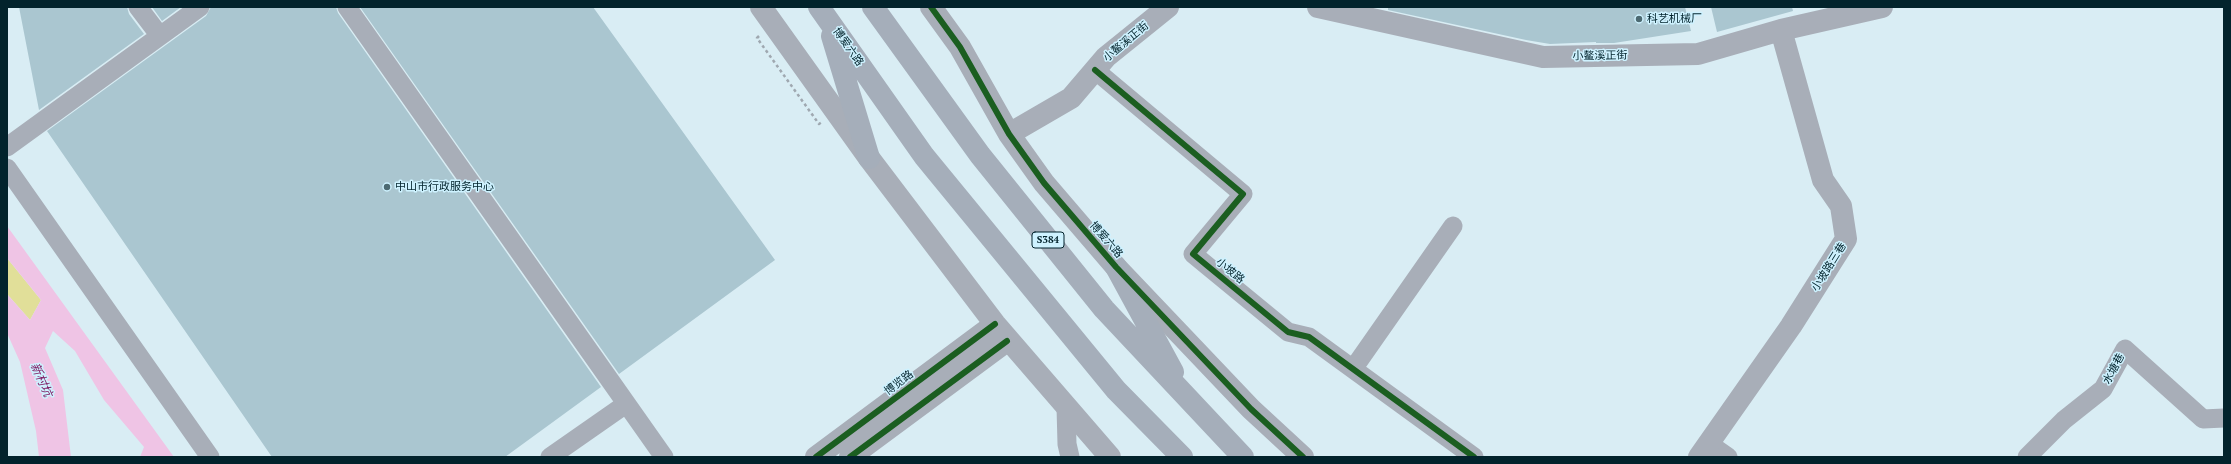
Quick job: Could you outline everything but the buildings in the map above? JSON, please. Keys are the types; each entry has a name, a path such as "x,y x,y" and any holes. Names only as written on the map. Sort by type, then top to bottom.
{"highway":[{"name":"S384","path":"873,7 980,155 1104,309 1243,457"},
{"path":"823,12 869,158"},
{"name":"博爱六路","path":"823,12 924,156 1116,390 1182,457"},
{"path":"1116,267 1188,399"}],"street":[{"path":"138,7 160,36"},
{"path":"7,147 200,7"},
{"path":"347,7 664,457"},
{"path":"761,7 869,158 1001,332 1110,457"},
{"name":"博爱六路","path":"931,7 960,46 1009,134 1044,183 1116,267 1251,409 1303,457"},
{"name":"小鳌溪正街","path":"1009,134 1071,98 1106,57 1168,7"},
{"name":"小鳌溪正街","path":"1318,7 1542,57 1698,54 1782,30 1882,7"},
{"name":"小坡路三巷","path":"1703,450 1792,326 1846,239 1841,206 1823,180 1782,30"},
{"name":"小坡路","path":"1095,70 1243,194 1193,254 1288,332 1309,337 1474,457"},
{"path":"7,168 210,457"},
{"path":"1354,369 1453,226"},
{"path":"850,457 1001,332"},
{"name":"博览路","path":"816,457 1001,332"},
{"name":"水塘巷","path":"2027,457 2064,420 2103,389 2125,349 2203,419 2224,418"},
{"path":"550,457 626,404"},
{"path":"1066,407 1067,444 1070,457"},
{"path":"1703,450 1728,457"}],"shaded area":[{"path":"7,258 41,300 30,320 7,294"}],"water":[{"name":"新村坑","path":"7,226 174,457 140,457 144,447 104,400 75,351 53,331 45,348 63,390 71,457 39,457 36,431 20,362 7,333 7,294 30,320 41,300 7,258"}],"cycle path":[{"path":"931,7 960,47 1009,134 1044,183 1116,267 1251,409 1303,457"},
{"path":"1095,70 1243,194 1193,254 1288,332 1309,337 1474,457"},
{"path":"816,457 995,324"},
{"path":"850,457 1007,341"}],"place":[{"name":"科艺机械厂","path":"1639,19"},
{"name":"中山市行政服务中心","path":"387,187"}]}
